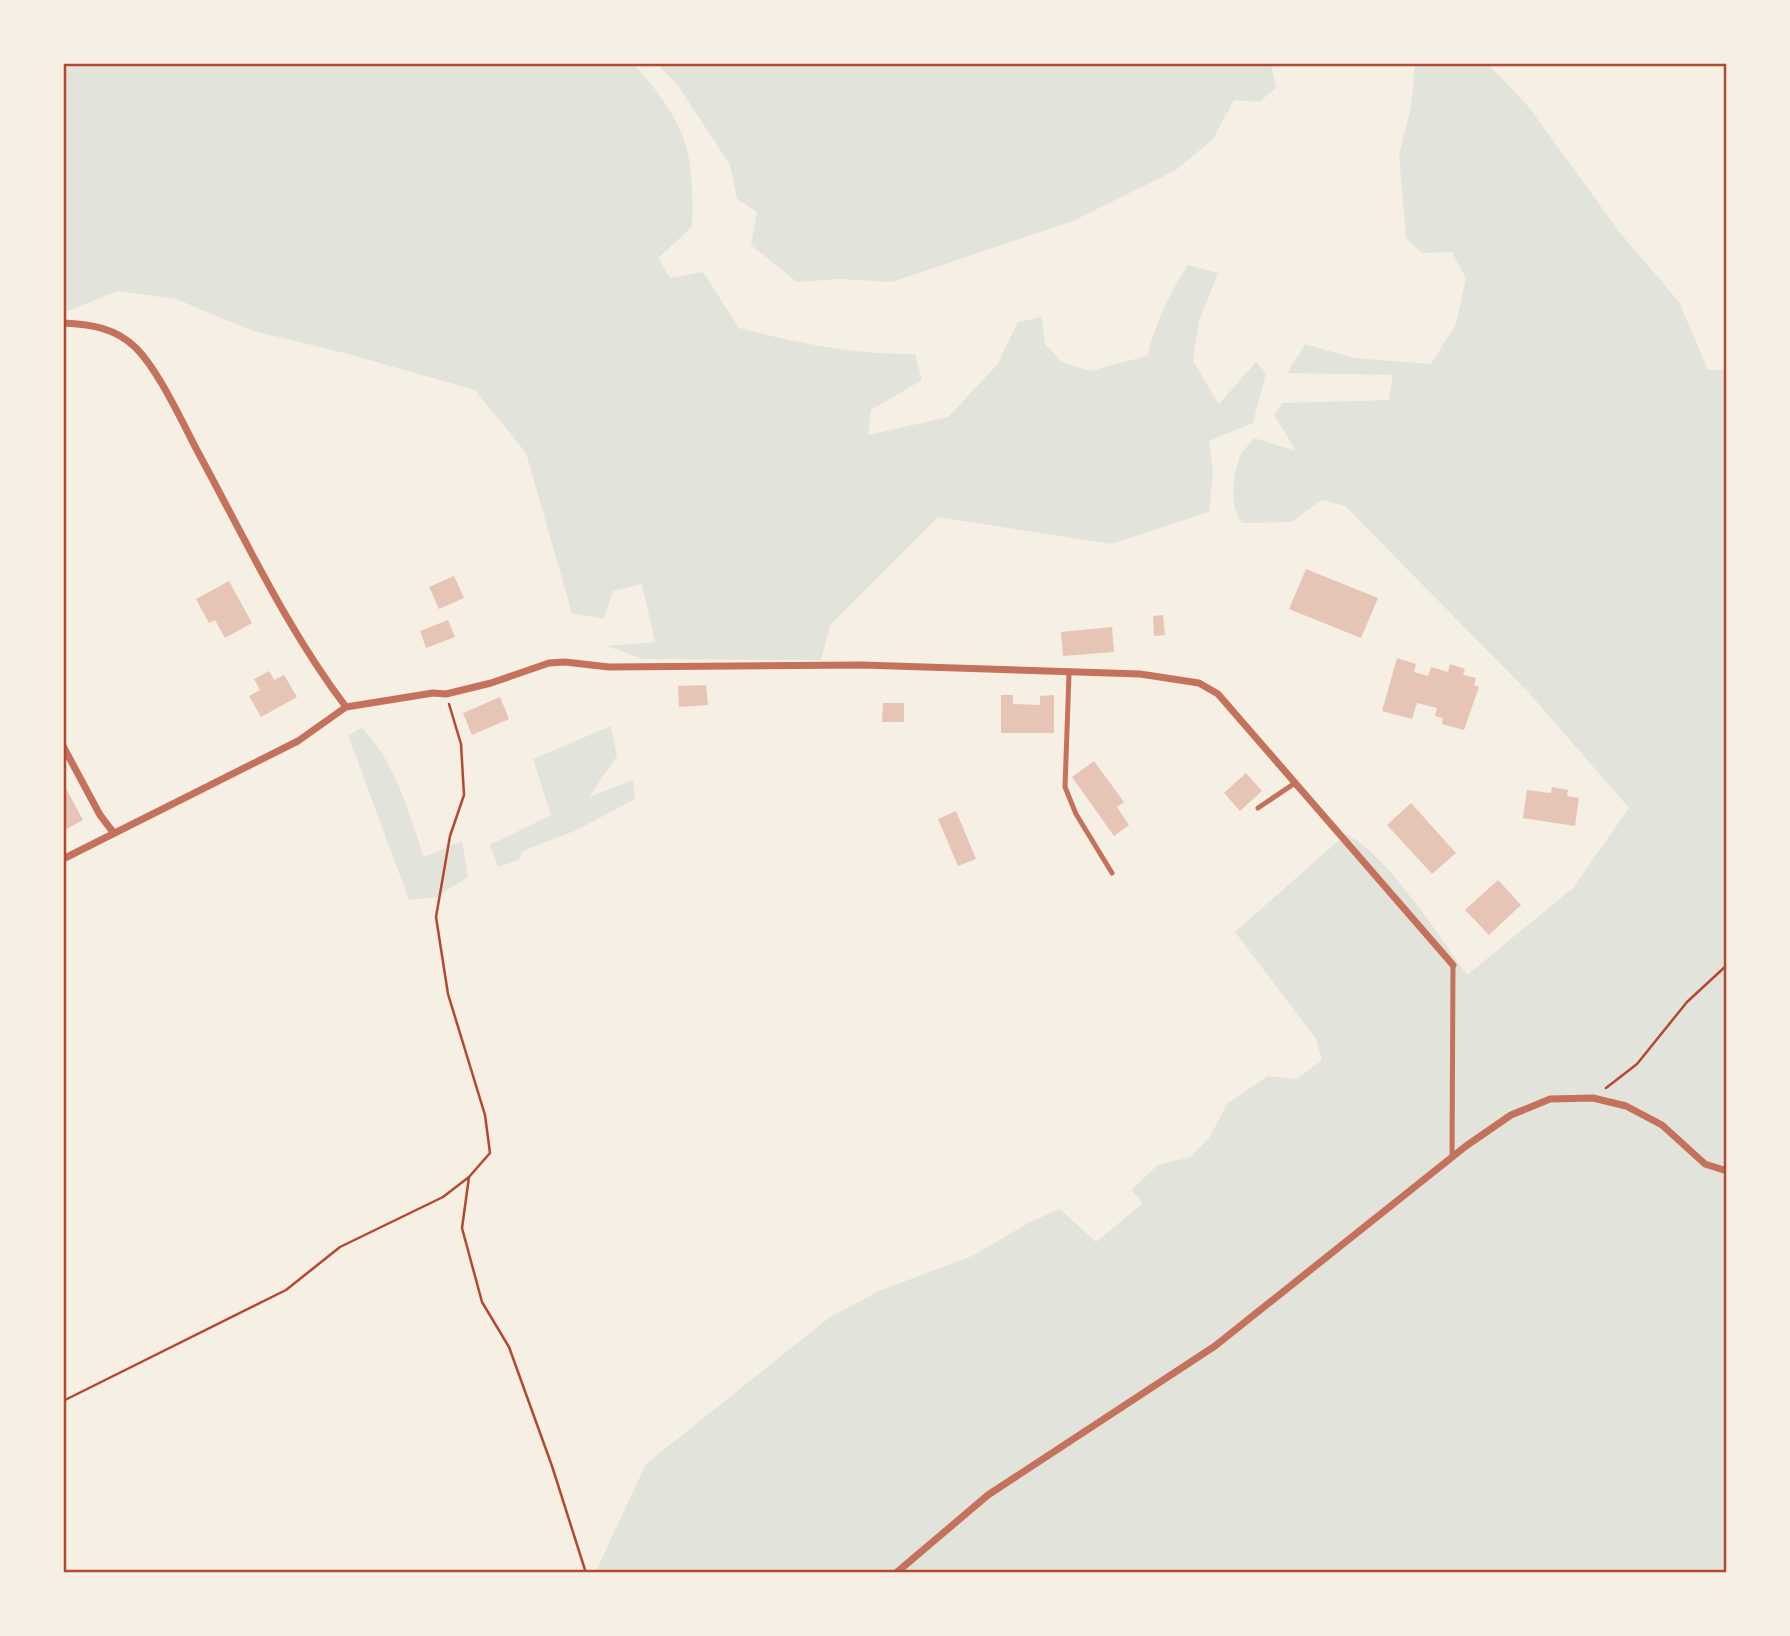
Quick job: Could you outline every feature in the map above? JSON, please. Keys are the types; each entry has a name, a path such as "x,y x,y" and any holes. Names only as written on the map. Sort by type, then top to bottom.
{"street":[{"path":"63,323 94,324 125,338 146,362 312,662 346,707"},
{"path":"63,859 298,741 346,707 433,693 446,694 491,683 549,663 609,667 862,665 1069,674 1140,674 1199,683 1218,694 1453,965"},
{"path":"63,746 100,815 113,832"},
{"path":"896,1573 988,1495 1215,1346 1452,1158 1511,1115 1550,1099 1592,1098 1626,1106 1662,1125 1705,1164 1727,1171"}],"lane":[{"path":"1069,674 1065,787 1076,814 1112,873"},
{"path":"1258,808 1295,783"},
{"path":"1452,1158 1453,965"}],"path":[{"path":"63,1401 286,1290 340,1247 443,1197 469,1177 491,1153 485,1115 448,994 436,917 450,836 464,795 461,744 446,694"},
{"path":"1592,1098 1637,1064 1687,1003 1727,965"},
{"path":"469,1177 462,1228 482,1302 509,1347 552,1465 586,1573"}],"shaded area":[{"path":"63,63 633,63 665,103 683,137 688,155 692,227 658,258 670,278 703,272 739,328 826,347 915,354 922,380 871,410 868,435 948,417 997,365 1018,322 1042,317 1045,344 1062,362 1090,371 1147,356 1164,309 1188,265 1218,273 1199,321 1193,361 1219,404 1256,362 1266,373 1253,423 1209,441 1213,473 1209,512 1111,544 938,517 830,625 821,660 643,659 607,646 655,642 642,584 613,591 604,619 572,613 526,453 475,390 250,330 176,299 117,291 63,313"},
{"path":"656,63 1271,63 1276,88 1259,102 1234,100 1213,139 1176,170 1073,221 892,282 839,279 797,282 751,245 757,212 737,199 730,165 677,84"},
{"path":"1415,63 1487,63 1528,106 1621,234 1679,302 1708,370 1727,370 1727,1573 595,1573 646,1464 830,1317 879,1291 972,1256 1030,1222 1060,1209 1096,1242 1143,1203 1131,1190 1158,1165 1191,1157 1209,1138 1228,1103 1268,1076 1297,1079 1322,1060 1316,1039 1235,932 1346,834 1361,843 1394,876 1467,975 1573,888 1629,808 1528,692 1345,506 1322,500 1291,522 1242,523 1235,509 1234,481 1238,463 1241,454 1254,438 1296,451 1274,415 1282,403 1389,400 1393,375 1287,373 1305,344 1354,358 1431,364 1456,324 1466,278 1452,252 1422,253 1406,238 1399,155 1411,107"},
{"path":"611,726 617,756 589,797 633,780 635,799 577,830 523,851 519,860 498,867 490,845 551,815 533,759"},
{"path":"362,728 374,741 392,772 424,857 462,841 468,877 436,897 409,900 348,735"}],"building":[{"path":"1306,569 1378,598 1361,638 1289,609"},
{"path":"454,576 464,598 439,609 429,587"},
{"path":"229,581 252,623 225,638 215,620 209,623 196,599"},
{"path":"1163,615 1165,635 1154,636 1153,616"},
{"path":"448,620 455,637 426,648 420,631"},
{"path":"1112,627 1114,652 1063,656 1061,632"},
{"path":"1397,658 1416,664 1414,672 1428,676 1431,667 1448,672 1450,664 1465,669 1463,675 1476,678 1474,685 1479,687 1464,730 1442,724 1443,718 1435,716 1437,708 1417,703 1412,719 1382,711"},
{"path":"269,671 274,680 284,675 297,697 261,717 249,696 260,690 254,679"},
{"path":"706,685 708,705 679,707 678,686"},
{"path":"1001,695 1013,695 1013,704 1040,705 1040,696 1054,695 1054,733 1001,733"},
{"path":"500,697 509,719 472,735 463,713"},
{"path":"883,703 904,703 904,722 882,722"},
{"path":"1094,761 1124,802 1117,807 1129,825 1114,836 1072,777"},
{"path":"1246,773 1262,791 1240,811 1224,793"},
{"path":"63,783 83,820 63,831"},
{"path":"1552,787 1568,790 1567,796 1579,798 1575,826 1523,818 1527,790 1551,793"},
{"path":"1411,803 1456,853 1432,874 1387,825"},
{"path":"956,811 976,859 958,866 938,819"},
{"path":"1498,880 1521,905 1489,935 1465,910"}]}
